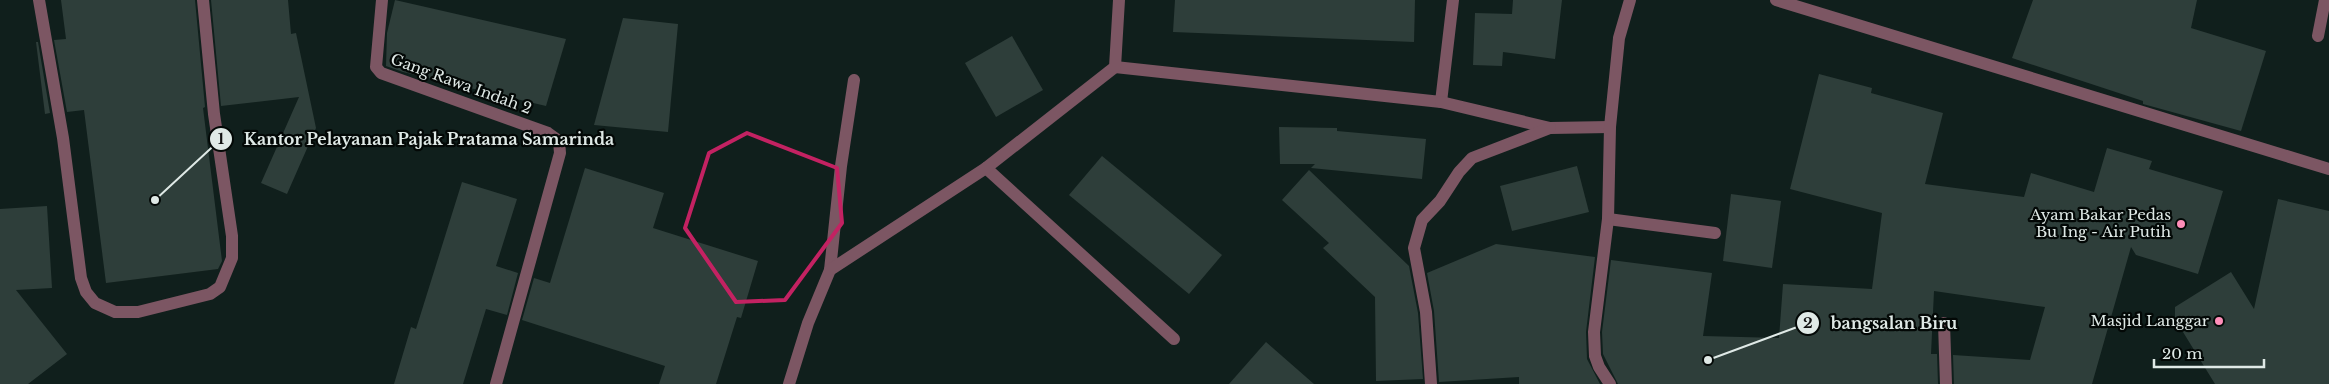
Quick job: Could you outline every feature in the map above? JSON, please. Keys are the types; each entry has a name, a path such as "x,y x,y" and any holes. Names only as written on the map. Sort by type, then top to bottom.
{"street":[{"path":"39,0 63,138 81,278 86,292 94,303 115,312 138,312 210,294 220,287 232,258 232,236 214,114 203,0"},
{"name":"Gang Rawa Indah 2","path":"382,0 376,67 381,73 548,133 559,141 560,153 496,384"},
{"path":"1115,67 1119,0"},
{"path":"1441,102 1453,0"},
{"path":"1610,384 1599,367 1595,356 1594,332 1608,219 1610,128 1619,38 1630,0"},
{"path":"1776,0 2329,169"},
{"path":"2318,36 2325,0"},
{"path":"830,270 986,168 1115,67 1441,102 1550,128 1610,128"},
{"path":"789,384 808,323 830,270 841,166 854,80"},
{"path":"1431,384 1426,312 1414,248 1422,220 1440,201 1459,172 1472,158 1550,128"},
{"path":"986,168 1174,339"},
{"path":"1608,219 1715,233"},
{"path":"1944,323 1946,384"}],"highlighted area":[{"path":"747,133 837,168 842,223 785,300 736,302 685,228 709,153"}],"building":[{"path":"61,0 195,0 205,107 203,108 222,261 218,269 106,283 84,110 67,112 54,40 66,39"},
{"path":"211,0 288,0 291,34 296,33 316,128 287,194 261,183 299,97 221,106"},
{"path":"395,0 566,39 546,106 403,72 386,66 387,33"},
{"path":"1175,0 1415,0 1414,42 1173,32"},
{"path":"1513,0 1562,0 1555,59 1503,52 1502,66 1473,65 1475,13 1512,14"},
{"path":"2033,0 2197,0 2191,28 2266,51 2241,131 2143,104 2143,101 2012,58"},
{"path":"623,18 678,24 668,132 594,125"},
{"path":"1012,36 1043,90 996,117 965,63"},
{"path":"36,42 38,42 50,113 45,114"},
{"path":"1819,74 1872,88 1871,93 1943,113 1925,184 2024,197 2031,173 2094,192 2107,148 2152,161 2149,169 2223,191 2198,274 2136,255 2131,247 2092,384 1954,384 1953,355 2030,360 2045,307 1934,291 1931,354 1937,354 1938,384 1618,384 1603,354 1602,332 1611,260 1712,273 1703,336 1779,338 1783,284 1872,289 1882,213 1790,189"},
{"path":"1279,127 1337,128 1337,131 1426,139 1422,179 1311,168 1315,164 1280,164"},
{"path":"1102,156 1222,255 1189,294 1069,195"},
{"path":"1577,166 1589,212 1512,231 1500,186"},
{"path":"585,168 664,193 653,228 758,261 741,318 737,317 716,384 659,384 665,366 522,320 534,278 550,283"},
{"path":"1309,170 1409,266 1418,313 1423,379 1376,381 1375,297 1323,248 1329,243 1282,200"},
{"path":"462,182 517,199 496,266 518,273 507,315 486,309 463,384 394,384 411,327 416,329"},
{"path":"1731,194 1781,201 1772,268 1723,261"},
{"path":"2278,199 2329,211 2329,384 2215,384 2175,319 2175,307 2231,272 2254,309"},
{"path":"47,206 52,288 16,290 67,354 28,384 0,384 0,209"},
{"path":"1496,244 1595,257 1586,332 1587,359 1600,384 1519,384 1519,377 1439,382 1434,311 1427,273"},
{"path":"1266,342 1314,384 1229,384"}],"place":[{"name":"Kantor Pelayanan Pajak Pratama Samarinda","path":"155,200"},
{"name":"Ayam Bakar Pedas Bu Ing - Air Putih","path":"2181,224"},
{"name":"Masjid Langgar","path":"2219,321"},
{"name":"bangsalan Biru","path":"1708,360"}]}
